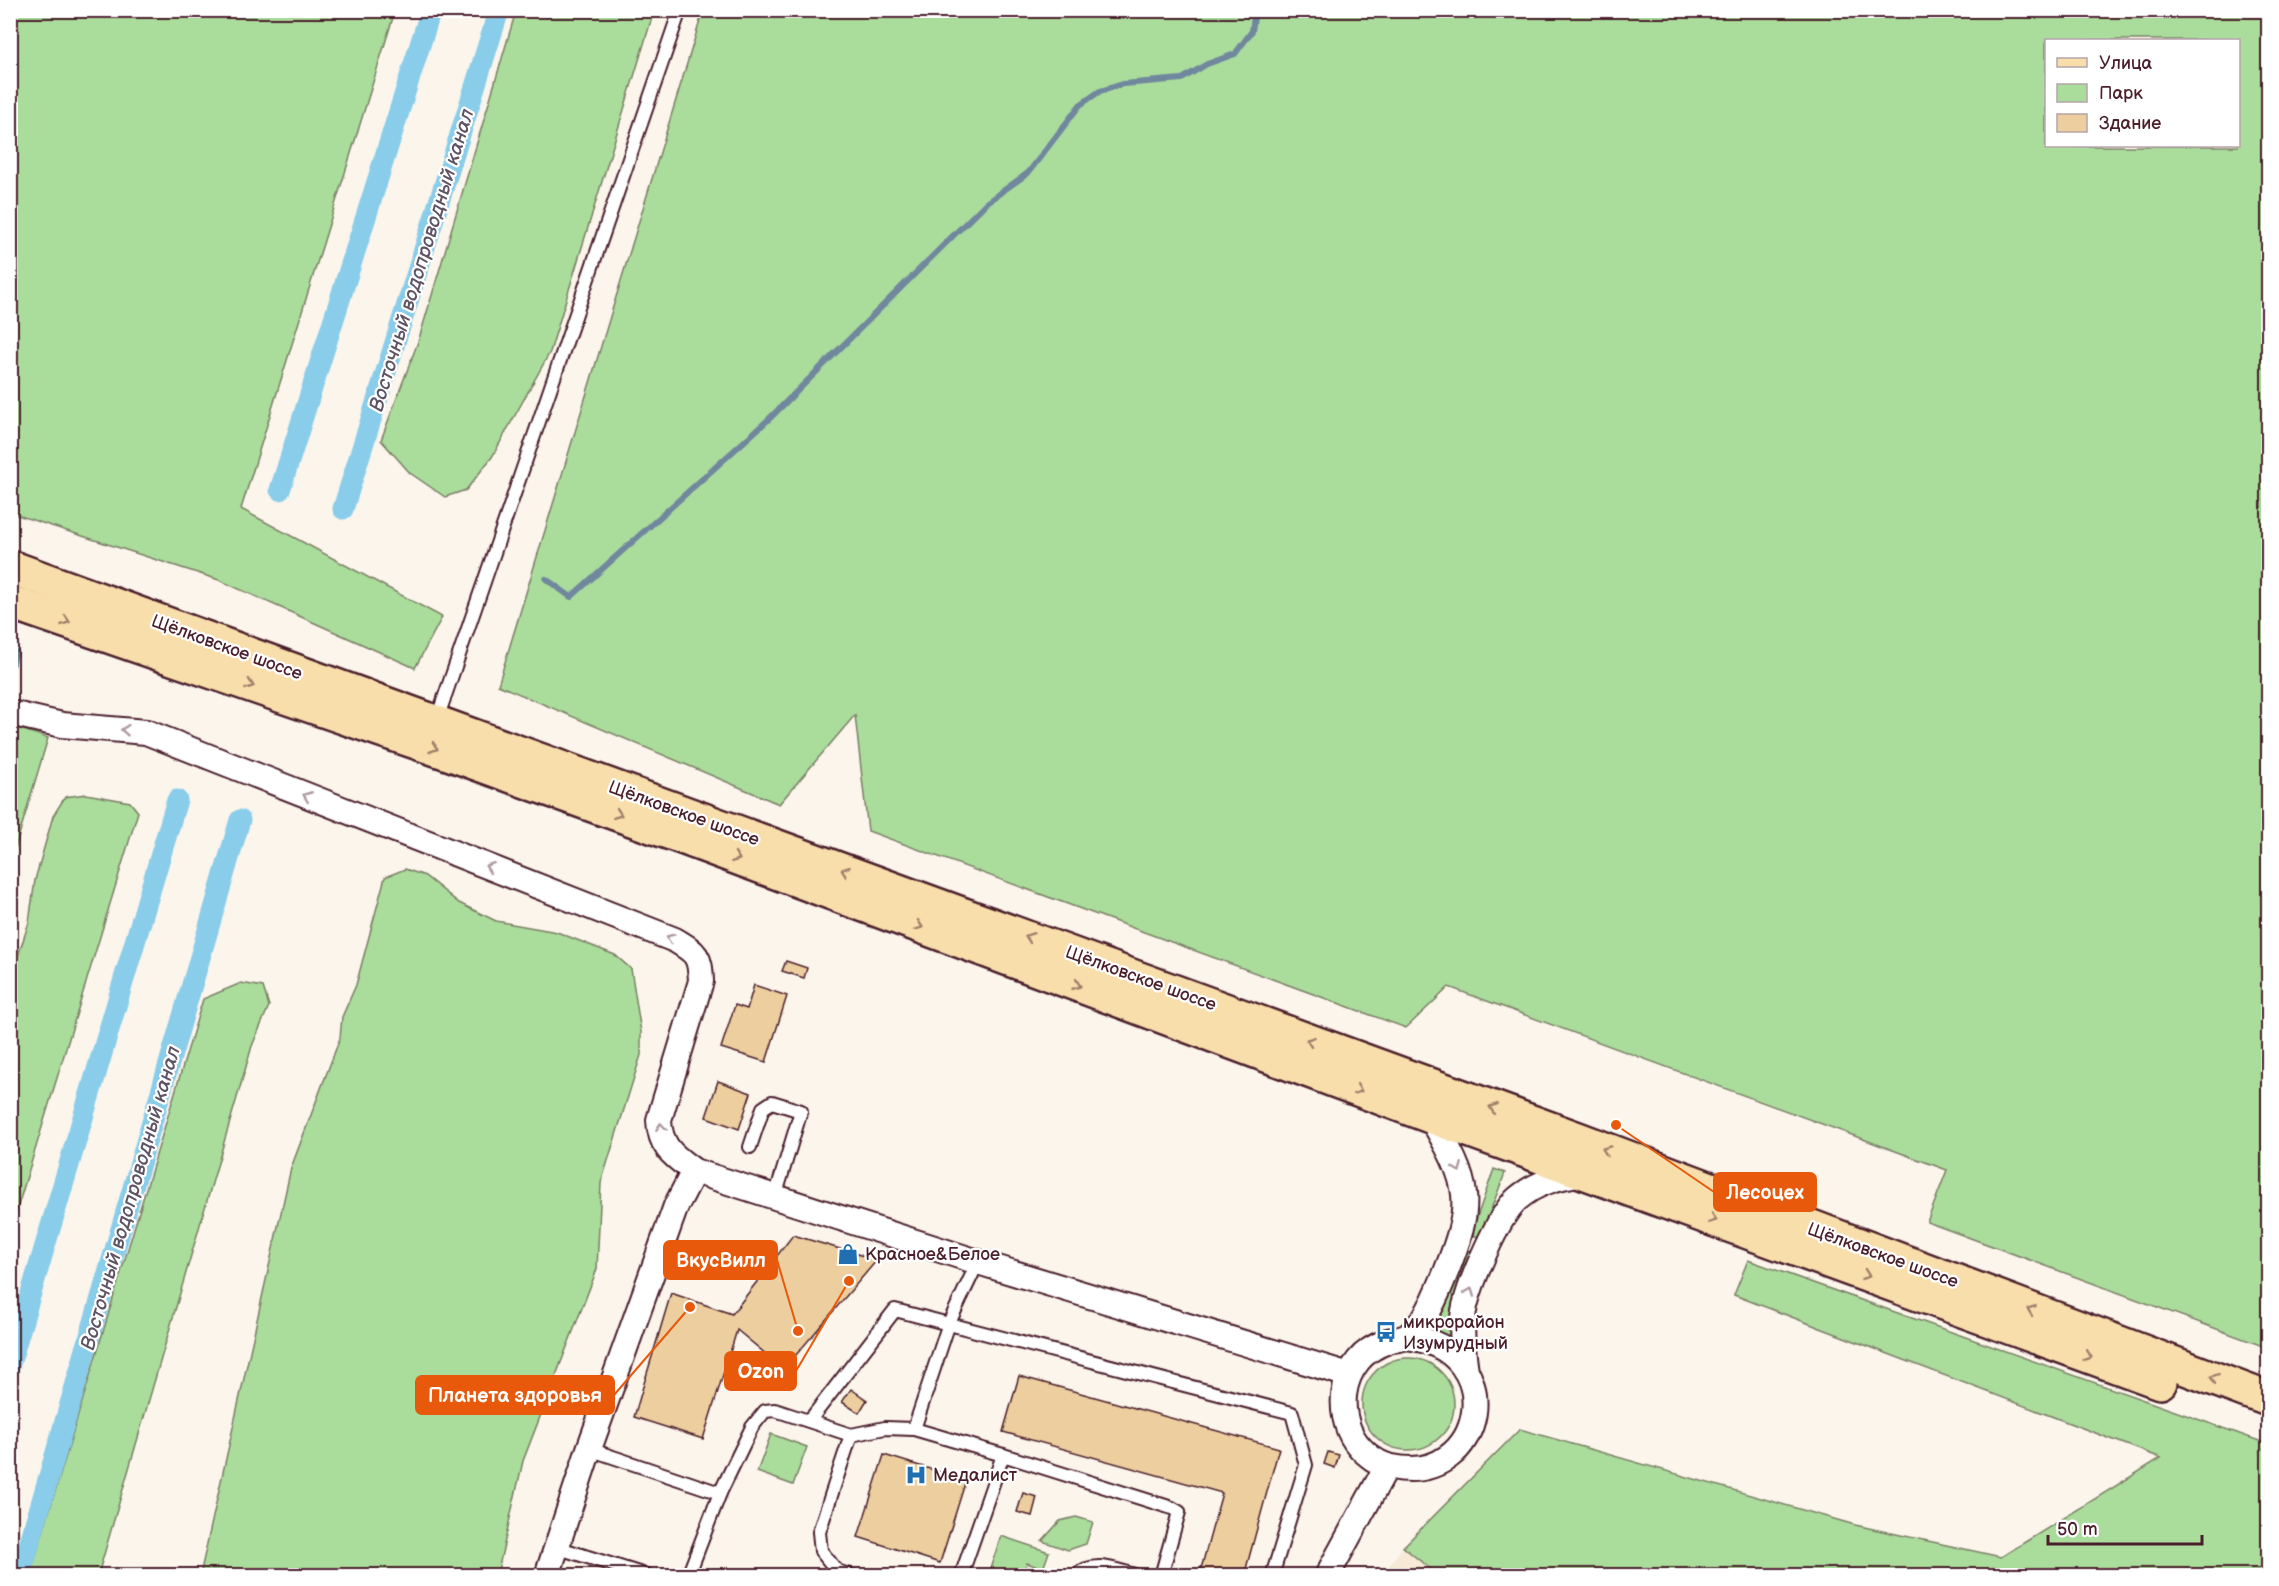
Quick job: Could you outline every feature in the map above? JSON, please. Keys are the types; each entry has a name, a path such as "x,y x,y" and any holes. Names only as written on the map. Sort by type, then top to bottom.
{"main road":[{"name":"Щёлковское шоссе","path":"10,567 1578,1139 2268,1399"},
{"name":"Щёлковское шоссе","path":"10,602 451,754 1584,1173 2268,1422"}],"street":[{"path":"10,713 62,725 146,732 675,940 694,951 700,962 701,981 659,1120 669,1153 694,1171 978,1262 1349,1375"},
{"path":"1407,1337 1420,1325 1432,1304 1460,1239 1466,1199 1461,1174 1430,1116"},
{"path":"547,1575 676,1206 694,1171"},
{"path":"1466,1371 1463,1353 1465,1307 1486,1250 1504,1215 1515,1200 1532,1188 1554,1178 1584,1173"},
{"path":"1407,1337 1424,1339 1441,1346 1455,1356 1466,1371 1473,1387 1475,1405 1473,1422 1465,1439 1454,1453 1431,1466 1404,1470 1387,1466 1368,1455 1353,1439 1344,1418 1343,1396 1349,1375 1359,1360 1373,1348 1407,1337"},
{"path":"1327,1575 1387,1466"}],"lane":[{"path":"435,723 680,10"},
{"path":"750,1147 763,1107 767,1103 772,1102 801,1111 775,1197"},
{"path":"914,1429 949,1323 978,1262"},
{"path":"810,1420 895,1310 1292,1413 1306,1465 1272,1575"},
{"path":"688,1575 720,1493 752,1427 765,1411 775,1410 851,1435 885,1428 914,1429 1172,1508 1179,1512 1161,1575"},
{"path":"851,1435 819,1532 821,1551 837,1570 852,1575"},
{"path":"590,1449 720,1493"},
{"path":"962,1575 1002,1455"},
{"path":"556,1546 648,1575"},
{"path":"1075,1575 1098,1565 1138,1575"}],"shaded area":[{"path":"1403,1547 1439,1575 1381,1576"}],"green space":[{"path":"11,10 395,11 241,509 442,617 415,668 219,580 11,513"},
{"path":"516,11 654,11 550,352 492,457 466,490 445,497 410,473 381,440 419,339"},
{"path":"703,11 2268,11 2268,1348 1927,1222 1947,1170 1449,987 1406,1028 868,831 855,715 779,804 498,685"},
{"path":"10,726 48,738 11,862"},
{"path":"86,794 130,802 138,812 11,1229 11,978 29,922 35,880 53,816 65,797"},
{"path":"405,869 425,876 459,903 496,921 557,932 615,955 631,969 641,1032 641,1055 601,1183 597,1269 523,1461 497,1575 200,1575 291,1168 340,1038 342,1017 356,985 385,877"},
{"path":"241,983 263,987 269,1006 252,1046 98,1575 30,1575 203,999"},
{"path":"1494,1169 1505,1173 1480,1238 1471,1234"},
{"path":"1464,1248 1474,1252 1451,1311 1449,1339 1425,1331"},
{"path":"1748,1260 2268,1444 2268,1575 1439,1576 1403,1547 1520,1429 1855,1525 2001,1557 2161,1458 1734,1295"},
{"path":"1408,1358 1425,1362 1440,1372 1450,1387 1454,1404 1450,1421 1440,1436 1425,1446 1408,1450 1391,1446 1376,1436 1366,1421 1362,1404 1366,1387 1376,1372 1391,1362"},
{"path":"771,1434 807,1447 793,1485 757,1472"},
{"path":"1076,1517 1093,1522 1086,1544 1068,1550 1042,1541 1060,1521"},
{"path":"1001,1536 1049,1552 1043,1569 1027,1563 1023,1575 1000,1575 989,1572"}],"building":[{"path":"786,961 807,968 804,978 782,971"},
{"path":"754,985 787,996 766,1062 721,1048 735,1005 747,1009"},
{"path":"718,1081 751,1093 739,1129 706,1117"},
{"path":"793,1235 877,1260 784,1369 737,1330 703,1439 634,1417 671,1293 732,1314"},
{"path":"1019,1376 1279,1448 1244,1576 1199,1576 1222,1493 1003,1432"},
{"path":"851,1389 867,1400 859,1413 842,1402"},
{"path":"1328,1452 1339,1455 1335,1468 1324,1464"},
{"path":"884,1455 966,1480 940,1563 858,1537"},
{"path":"1023,1493 1037,1497 1032,1516 1017,1512"}],"waterway":[{"name":"Восточный водопроводный канал","path":"280,490 431,10"},
{"name":"Восточный водопроводный канал","path":"343,509 499,10"},
{"path":"546,579 571,597 769,419 986,203 1028,173 1080,105 1100,91 1123,84 1182,79 1207,64 1235,54 1252,31 1255,10"},
{"path":"10,670 16,652"},
{"name":"Восточный водопроводный канал","path":"10,1364 177,800"},
{"name":"Восточный водопроводный канал","path":"20,1576 240,820"}],"place":[{"name":"Лесоцех","path":"1616,1125"},
{"name":"Красное&Белое","path":"848,1254"},
{"name":"Ozon","path":"849,1281"},
{"name":"Планета здоровья","path":"690,1307"},
{"name":"ВкусВилл","path":"798,1331"},
{"name":"микрорайон Изумрудный","path":"1386,1332"},
{"name":"Медалист","path":"916,1475"}]}
